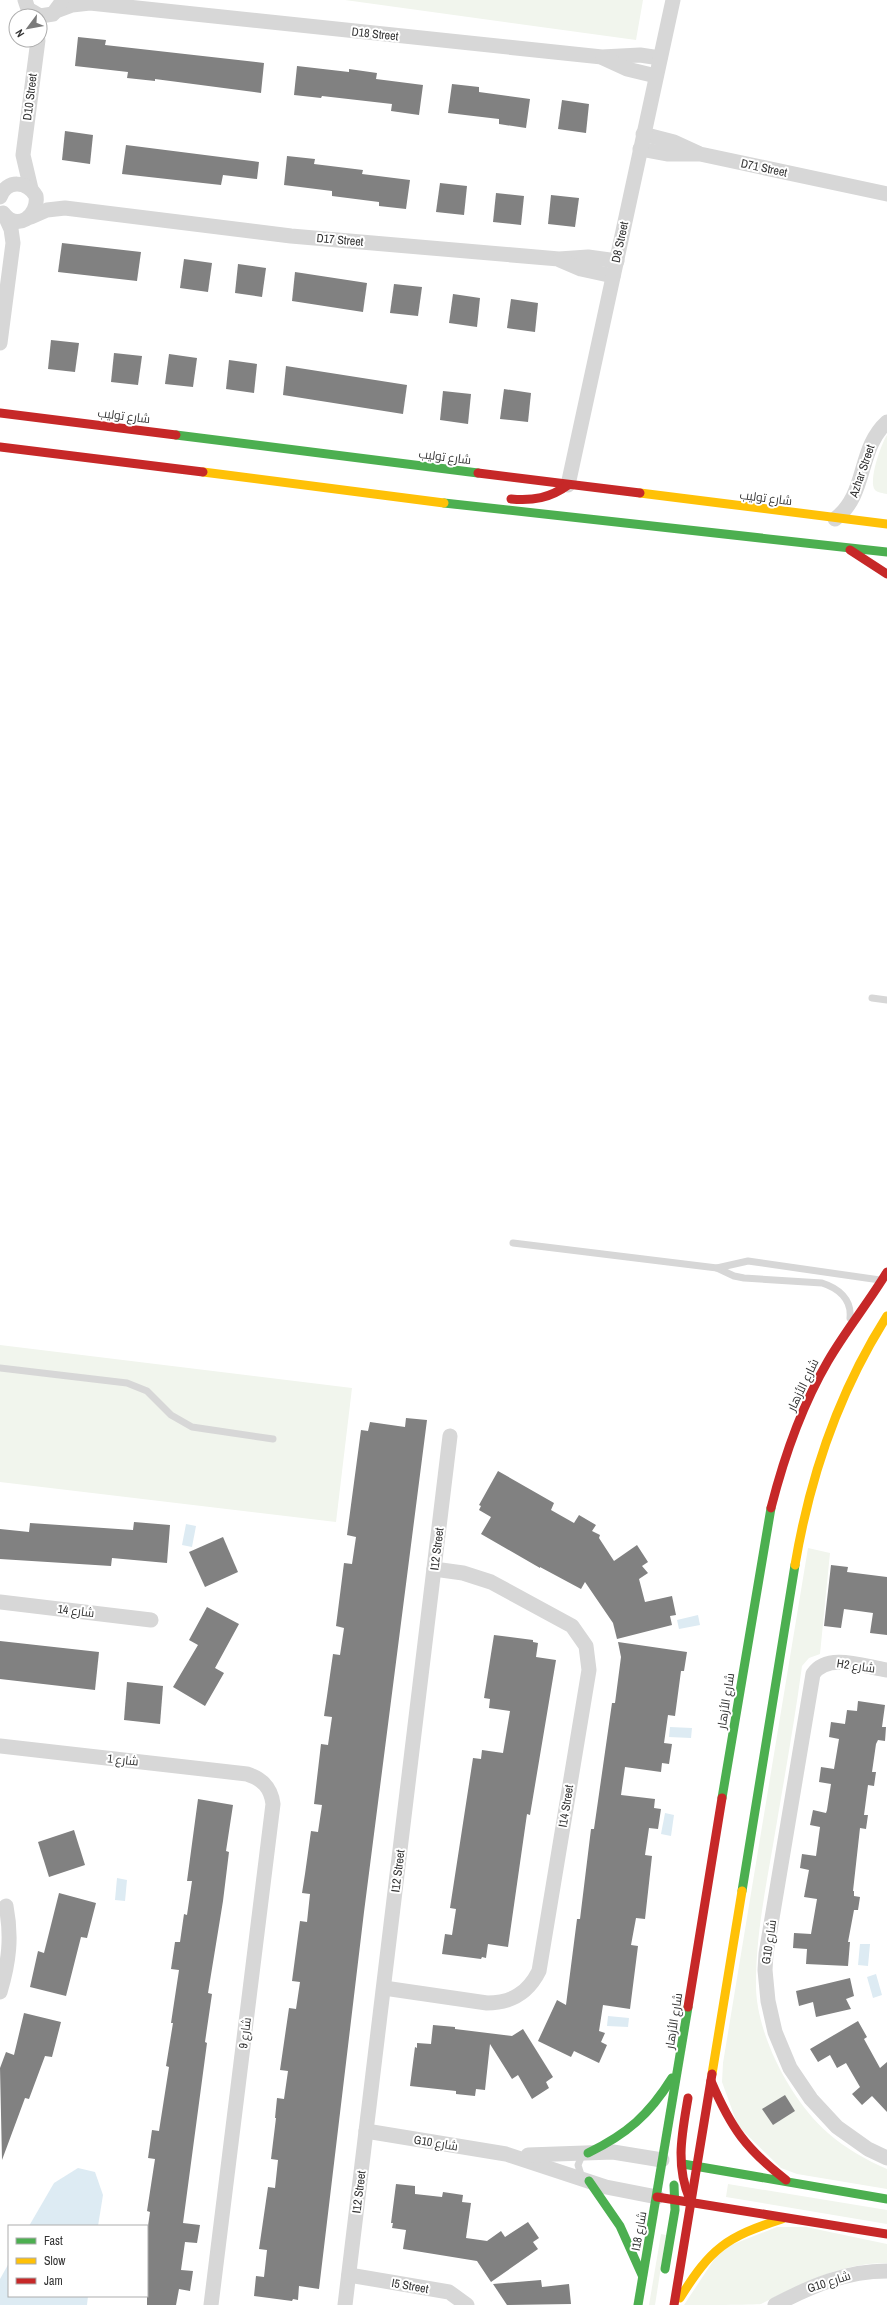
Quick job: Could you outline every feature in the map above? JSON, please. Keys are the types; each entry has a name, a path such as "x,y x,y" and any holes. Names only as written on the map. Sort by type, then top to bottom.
{"street":[{"name":"D8 Street","path":"568,485 673,0"},
{"name":"D18 Street","path":"46,8 85,2 602,57 634,55 660,58"},
{"name":"D10 Street","path":"4,190 23,155 37,48"},
{"path":"602,57 633,70 656,76"},
{"path":"643,134 674,142 700,154"},
{"name":"D71 Street","path":"640,150 668,154 700,154 887,194"},
{"name":"D10 Street","path":"23,155 36,205 29,218"},
{"name":"D17 Street","path":"4,190 23,184 48,202 65,208 291,236 559,259 581,269 615,268"},
{"name":"D17 Street","path":"29,218 47,210 65,208"},
{"path":"2,212 16,221 29,218"},
{"path":"0,342 13,243 10,229 2,212"},
{"path":"13,243 29,218"},
{"name":"شارع توليب","path":"0,413 835,519 887,524"},
{"name":"Azhar Street","path":"835,519 843,513 852,500 858,488 869,445 887,422"},
{"path":"0,447 439,502 887,552"},
{"path":"501,497 524,500 543,499 552,496 568,485"},
{"path":"439,502 454,494"},
{"path":"844,546 887,574"},
{"name":"شارع الأزهار","path":"669,2170 678,2067 769,1517 778,1476 802,1411 827,1362 849,1326 885,1276"},
{"path":"675,2305 696,2166 803,1518 812,1479 839,1404 856,1368 887,1316"},
{"name":"I12 Street","path":"345,2305 450,1436"},
{"name":"I14 Street","path":"384,1988 488,2003 498,2003 519,1996 534,1980 539,1971 589,1670 586,1646 572,1626 491,1582 463,1573 434,1569"},
{"name":"شارع 14","path":"0,1602 151,1620"},
{"name":"H2 شارع","path":"810,1680 816,1669 827,1662 887,1670"},
{"name":"G10 شارع","path":"810,1680 766,1954 768,2002 775,2032 790,2068 811,2100 837,2127 868,2149 887,2158"},
{"name":"شارع 1","path":"0,1746 247,1774"},
{"name":"شارع 9","path":"211,2305 273,1804 272,1794 266,1784 256,1777 247,1774"},
{"path":"0,1992 8,1965 10,1946 6,1906"},
{"path":"695,1965 698,2006"},
{"path":"586,2153 614,2141 637,2126 660,2100 678,2067"},
{"path":"711,2081 724,2114 740,2140 760,2161 790,2183"},
{"path":"689,2088 678,2163 683,2184 691,2202"},
{"name":"G10 شارع","path":"366,2131 506,2154 547,2155 625,2153 669,2170 678,2163 887,2199"},
{"name":"G10 شارع","path":"506,2154 632,2193 887,2234"},
{"path":"664,2275 676,2200 669,2170"},
{"name":"I18 شارع","path":"638,2305 656,2197 669,2170"},
{"path":"585,2179 607,2202 619,2222 634,2250 643,2276"},
{"path":"675,2305 698,2268 722,2242 749,2229 787,2218"},
{"name":"G10 شارع","path":"775,2305 801,2291 838,2277 858,2273 887,2271"},
{"name":"I5 Street","path":"349,2275 449,2292 467,2305"}],"lane":[{"path":"872,998 887,1000"},
{"path":"513,1243 717,1268 734,1276 744,1278 822,1283 834,1286 842,1294 848,1304 851,1315 849,1326"},
{"path":"717,1268 748,1261 824,1272 885,1276"},
{"path":"822,1283 824,1272"},
{"path":"0,1368 128,1383 147,1391 171,1415 192,1427 273,1440"},
{"path":"585,2179 578,2165 586,2153"}],"shaded area":[{"path":"345,0 643,0 636,40"},
{"path":"887,435 887,494 875,490 873,479 879,454"},
{"path":"0,1345 352,1388 336,1522 0,1482"},
{"path":"186,1524 196,1526 192,1547 182,1545"},
{"path":"808,1548 830,1553 820,1654 809,1658 802,1666 762,1914 756,1966 757,2002 769,2044 778,2065 801,2103 814,2119 841,2144 871,2162 887,2169 887,2189 797,2174 781,2168 738,2126 722,2082 723,2063"},
{"path":"698,1615 700,1625 679,1629 677,1620"},
{"path":"670,1727 692,1728 691,1738 669,1737"},
{"path":"665,1813 674,1815 671,1836 661,1834"},
{"path":"117,1878 127,1880 125,1901 115,1900"},
{"path":"860,1944 870,1944 868,1966 858,1965"},
{"path":"876,1974 882,1995 873,1998 867,1977"},
{"path":"608,2016 629,2018 628,2027 607,2026"},
{"path":"78,2168 95,2172 103,2195 98,2225 30,2225 54,2183"},
{"path":"728,2184 887,2210 887,2224 726,2197"},
{"path":"777,2227 806,2227 887,2244 887,2263 853,2267 821,2276 761,2304 684,2305 721,2249"},
{"path":"661,2234 666,2235 655,2305 649,2305"},
{"path":"8,2265 8,2297 88,2297 87,2305 0,2305 0,2279"}],"building":[{"path":"78,37 106,40 105,45 264,63 261,93 155,79 155,81 127,78 128,72 75,66"},
{"path":"297,66 349,72 349,69 377,73 376,79 423,85 419,115 391,111 392,104 322,96 321,98 294,95"},
{"path":"452,84 479,87 479,92 530,99 526,128 499,124 499,119 448,113"},
{"path":"562,100 589,104 586,133 558,129"},
{"path":"65,131 93,135 90,164 62,160"},
{"path":"126,145 259,162 257,179 223,175 221,185 122,174"},
{"path":"287,156 315,159 314,164 363,170 362,174 410,180 406,209 379,206 379,202 332,196 332,191 284,185"},
{"path":"440,183 467,186 464,215 436,212"},
{"path":"496,193 524,196 521,225 493,222"},
{"path":"551,195 579,198 575,227 548,224"},
{"path":"62,243 141,252 137,281 58,272"},
{"path":"184,259 212,263 208,292 180,288"},
{"path":"238,264 266,268 262,297 235,293"},
{"path":"295,272 367,283 363,312 292,301"},
{"path":"394,284 422,287 418,316 390,313"},
{"path":"453,294 480,298 477,327 449,323"},
{"path":"511,299 538,303 535,332 507,328"},
{"path":"51,340 79,343 75,372 48,369"},
{"path":"114,353 142,356 138,385 111,382"},
{"path":"169,354 197,358 193,387 165,384"},
{"path":"229,360 257,364 254,393 226,389"},
{"path":"286,366 407,385 403,414 283,395"},
{"path":"504,389 531,393 528,422 500,419"},
{"path":"443,391 471,394 468,424 440,420"},
{"path":"406,1418 427,1420 364,1912 319,2289 299,2286 298,2300 293,2299 292,2301 254,2296 256,2276 264,2277 267,2250 259,2249 268,2187 275,2188 278,2160 271,2159 277,2098 284,2099 288,2071 280,2070 289,2008 296,2009 300,1982 292,1981 300,1921 307,1922 310,1894 302,1893 311,1831 318,1832 322,1805 314,1804 321,1744 328,1745 332,1717 324,1716 333,1654 340,1655 344,1628 336,1626 344,1563 352,1564 356,1537 347,1535 361,1430 368,1431 370,1422 405,1427"},
{"path":"498,1471 554,1503 551,1510 574,1523 579,1515 596,1525 592,1531 600,1535 599,1538 614,1561 637,1545 648,1562 642,1566 648,1573 639,1579 645,1602 672,1596 676,1615 670,1616 672,1625 617,1639 613,1623 585,1582 581,1589 540,1568 481,1534 491,1517 479,1510 481,1506 479,1505"},
{"path":"134,1522 170,1525 167,1563 112,1558 111,1566 0,1559 0,1529 29,1532 30,1523 133,1530"},
{"path":"223,1537 238,1572 205,1587 189,1552"},
{"path":"831,1565 848,1567 847,1572 887,1577 887,1635 870,1633 873,1613 844,1609 841,1628 824,1626"},
{"path":"207,1607 239,1624 215,1668 224,1673 205,1706 173,1687 198,1645 189,1640"},
{"path":"494,1635 533,1640 533,1642 538,1643 536,1657 556,1660 530,1815 527,1814 508,1947 488,1944 486,1958 482,1957 481,1959 442,1954 445,1934 452,1935 456,1909 450,1908 473,1758 481,1759 482,1750 503,1753 510,1711 489,1708 490,1699 484,1698"},
{"path":"0,1641 99,1652 95,1690 0,1679"},
{"path":"618,1642 687,1652 684,1671 681,1671 675,1716 668,1715 664,1743 672,1744 669,1764 662,1763 661,1772 625,1767 621,1795 655,1799 654,1808 661,1809 658,1829 649,1828 645,1855 652,1856 645,1919 636,1918 631,1945 638,1946 630,2009 603,2005 599,2031 605,2033 601,2042 607,2045 599,2063 574,2051 571,2057 538,2041 557,2000 566,2005 577,1919 580,1919 591,1829 594,1829 612,1703 615,1703 621,1657"},
{"path":"127,1682 163,1686 160,1724 124,1720"},
{"path":"858,1701 885,1705 882,1727 886,1727 885,1741 878,1740 876,1744 872,1772 876,1772 874,1786 868,1785 864,1815 868,1815 866,1829 860,1828 853,1891 854,1896 860,1897 858,1910 854,1910 848,1942 850,1942 848,1966 806,1964 807,1949 793,1948 794,1933 811,1934 817,1899 804,1897 809,1870 800,1868 802,1854 816,1856 820,1827 810,1825 813,1810 826,1813 827,1810 831,1784 819,1782 821,1767 834,1769 839,1739 829,1737 831,1722 845,1724 847,1710 857,1711"},
{"path":"198,1799 233,1805 226,1851 229,1852 223,1901 208,1993 212,1994 205,2042 207,2043 183,2223 200,2225 197,2243 185,2242 181,2270 193,2271 190,2291 179,2289 176,2305 147,2305 148,2226 150,2212 147,2211 155,2159 148,2158 152,2130 159,2131 169,2067 166,2066 179,1970 171,1969 175,1942 180,1942 184,1914 187,1915 192,1881 187,1881"},
{"path":"74,1830 85,1865 49,1877 38,1842"},
{"path":"59,1893 96,1903 87,1938 81,1937 66,1996 30,1987 38,1951 44,1953"},
{"path":"850,1978 854,1996 846,1999 851,2009 816,2017 813,2002 799,2006 796,1991"},
{"path":"24,2013 61,2022 52,2057 45,2056 29,2099 25,2098 2,2160 0,2068 6,2052 14,2055"},
{"path":"858,2021 867,2037 864,2039 880,2068 887,2062 887,2112 872,2096 862,2105 852,2094 860,2087 846,2063 837,2068 830,2055 818,2062 810,2049"},
{"path":"433,2025 512,2036 523,2029 553,2077 546,2082 549,2088 532,2099 518,2075 512,2079 490,2044 485,2090 476,2089 475,2096 456,2094 456,2091 410,2086 415,2047 417,2048 417,2043 431,2044"},
{"path":"785,2095 795,2111 773,2125 762,2109"},
{"path":"396,2184 415,2186 415,2194 442,2197 443,2192 463,2195 462,2202 471,2203 466,2238 487,2241 501,2231 505,2237 528,2222 539,2238 533,2242 538,2249 491,2282 477,2261 403,2249 406,2230 392,2228 393,2223 391,2223"},
{"path":"541,2280 542,2287 569,2284 571,2304 507,2305 493,2284"}],"traffic: fast":[{"path":"176,435 478,473"},
{"path":"444,503 887,552"},
{"path":"722,1798 771,1508"},
{"path":"742,1891 795,1565"},
{"path":"638,2305 688,2007"},
{"path":"588,2153 626,2131 655,2103 672,2078"},
{"path":"683,2164 887,2199"},
{"path":"589,2181 620,2226 642,2275"},
{"path":"665,2269 675,2210 674,2185"}],"traffic: slow":[{"path":"203,472 444,503"},
{"path":"640,493 887,524"},
{"path":"795,1565 809,1499 828,1436 854,1375 887,1316"},
{"path":"712,2074 742,1891"},
{"path":"680,2298 701,2267 722,2246 747,2232 782,2219"}],"traffic: jam":[{"path":"0,413 176,435"},
{"path":"0,447 203,472"},
{"path":"478,473 640,493"},
{"path":"511,499 541,498 555,493 568,485"},
{"path":"850,550 887,574"},
{"path":"771,1508 794,1433 818,1378 887,1272"},
{"path":"688,2007 722,1798"},
{"path":"674,2305 712,2074"},
{"path":"711,2081 733,2125 741,2136 760,2158 786,2180"},
{"path":"688,2098 682,2137 681,2162 685,2187 690,2200"},
{"path":"657,2197 887,2234"}]}
